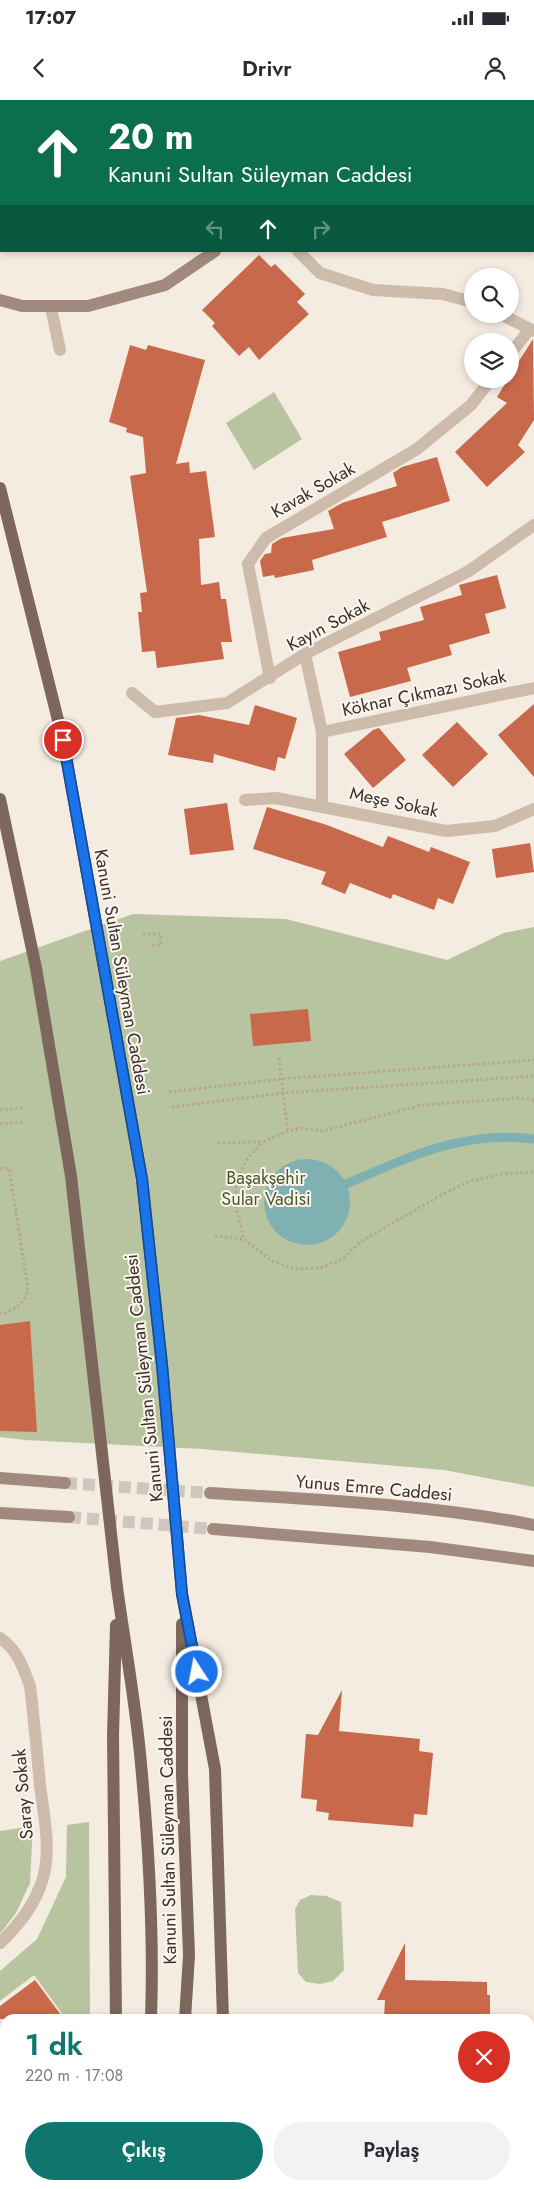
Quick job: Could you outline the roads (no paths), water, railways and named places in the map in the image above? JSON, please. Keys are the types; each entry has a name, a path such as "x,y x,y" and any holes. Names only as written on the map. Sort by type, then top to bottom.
{"main road":[{"name":"Kanuni Sultan Süleyman Caddesi","path":"0,488 63,740 142,1179 162,1365 182,1594 182,1775 189,1955 185,2014"},
{"name":"Kanuni Sultan Süleyman Caddesi","path":"0,799 36,968 71,1176 117,1587 141,1763 150,1882 151,2014"},
{"path":"116,2014 113,1736 117,1587"},
{"path":"182,1594 215,1769 223,2014"}],"street":[{"path":"0,300 22,306 51,308 88,306 165,285 213,252"},
{"path":"299,252 320,273 373,290 443,294 464,300"},
{"path":"51,308 60,350"},
{"path":"518,323 532,330 519,344"},
{"name":"Kavak Sokak","path":"270,678 248,564 266,538 417,449 470,405 484,388"},
{"name":"Kayın Sokak","path":"132,693 155,712 226,703 270,678 305,654 469,572 534,525"},
{"path":"305,654 322,732 322,806"},
{"name":"Köknar Çıkmazı Sokak","path":"322,732 534,688"},
{"name":"Meşe Sokak","path":"244,800 276,798 446,831 495,826 534,809"},
{"path":"0,1478 65,1483"},
{"name":"Yunus Emre Caddesi","path":"210,1493 362,1502 534,1525"},
{"path":"0,1514 69,1517"},
{"path":"213,1529 430,1547 534,1561"},
{"name":"Saray Sokak","path":"0,1638 7,1643 22,1662 30,1686 46,1837 45,1863 40,1887 26,1912 0,1943"}],"water":[{"path":"307,1159 323,1162 331,1166 343,1178 347,1186 350,1202 347,1218 343,1226 331,1238 323,1242 307,1245 291,1242 283,1238 271,1226 267,1218 264,1202 267,1186 271,1178 283,1166 291,1162"}],"waterway":[{"path":"346,1184 392,1164 460,1142 508,1137 534,1139"}],"tunnel":[{"path":"65,1483 210,1493"},
{"path":"69,1517 213,1529"}],"park label":[{"name":"Başakşehir Sular Vadisi","path":"266,1188"}]}
